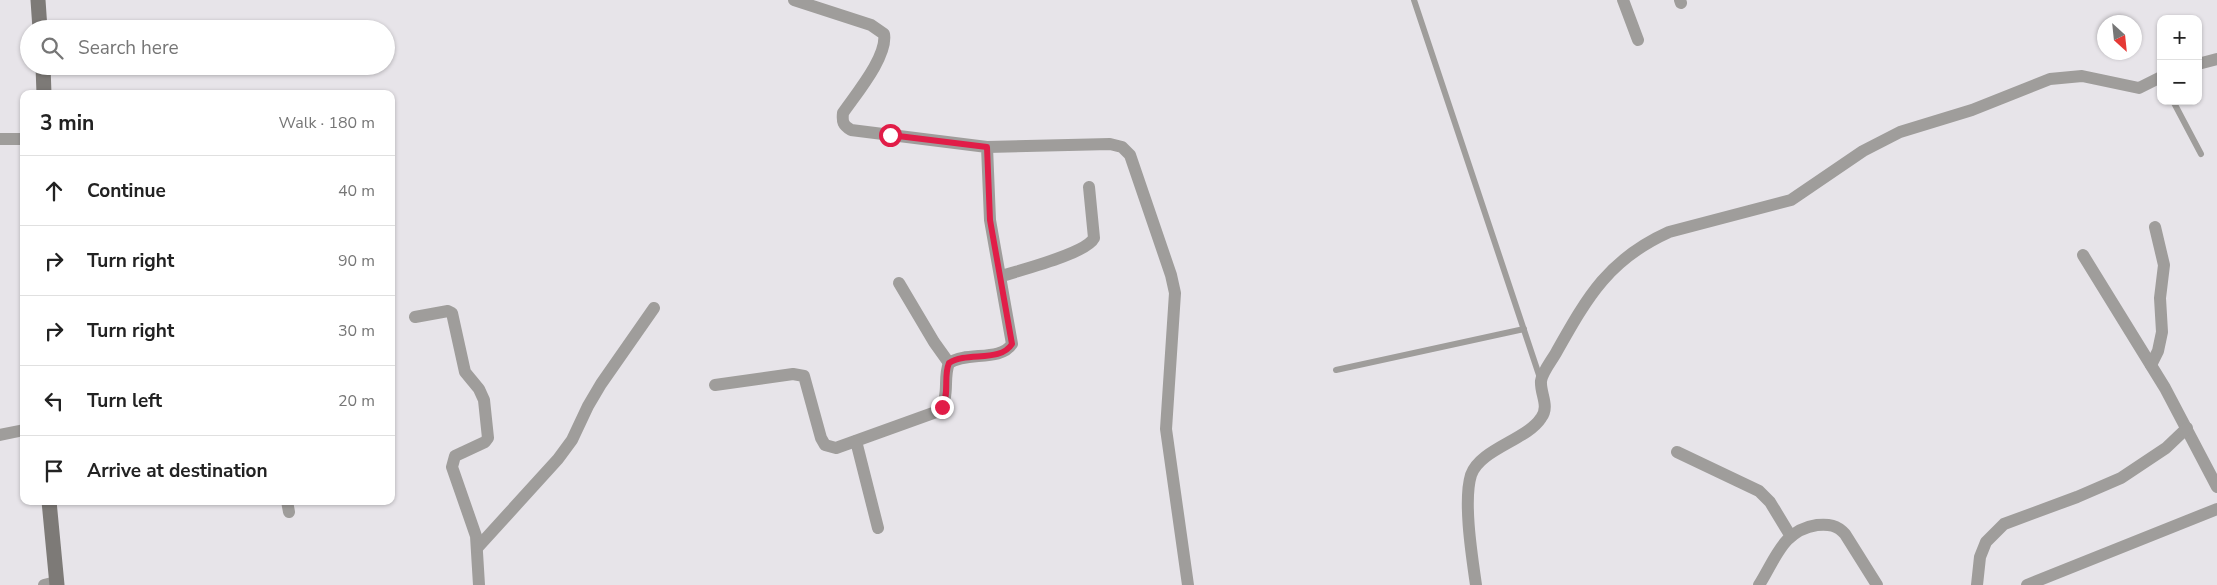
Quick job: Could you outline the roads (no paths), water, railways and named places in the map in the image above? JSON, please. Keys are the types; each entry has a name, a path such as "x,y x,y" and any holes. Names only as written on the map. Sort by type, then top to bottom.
{"main road":[{"path":"38,0 39,20"},
{"path":"44,75 44,90"},
{"path":"49,505 52,584"}],"street":[{"path":"794,0 871,25 884,34 886,42 879,59 843,113 842,120 845,126 851,130 987,147 1110,144 1122,147 1130,156 1168,266 1175,293 1166,429 1188,585"},
{"path":"1623,0 1638,40"},
{"path":"2202,63 2217,59"},
{"path":"1476,585 1469,523 1471,476 1480,462 1541,418 1545,406 1541,380 1576,317 1604,275 1657,238 1680,229 1791,200 1863,150 1893,135 1979,108 2050,79 2082,76 2139,88 2157,79"},
{"path":"0,139 20,139"},
{"path":"715,385 801,374 807,381 824,445 836,448 936,412 942,407 946,400 946,371 949,363 960,358 1003,352 1012,344 1002,276 990,220 987,147"},
{"path":"1002,276 1078,250 1092,242 1094,238 1089,187"},
{"path":"2151,365 2158,352 2162,332 2160,298 2164,265 2155,227"},
{"path":"2083,255 2151,365 2187,428 2217,487"},
{"path":"899,283 934,342 949,363"},
{"path":"478,547 563,453 572,440 582,417 601,384 654,308"},
{"path":"415,317 452,313 465,372 479,389 484,400 488,438 485,442 454,456 452,460 452,468 476,536 479,585"},
{"path":"1977,585 1980,557 1986,542 2004,524 2077,497 2121,478 2166,448 2187,428"},
{"path":"0,435 20,431"},
{"path":"856,442 878,528"},
{"path":"1678,452 1759,491 1770,502 1790,535"},
{"path":"2027,585 2217,510"},
{"path":"1759,585 1790,535 1805,527 1832,525 1840,528 1877,585"}],"lane":[{"path":"1414,0 1541,380"},
{"path":"2175,105 2201,154"},
{"path":"1336,370 1524,329"}]}
